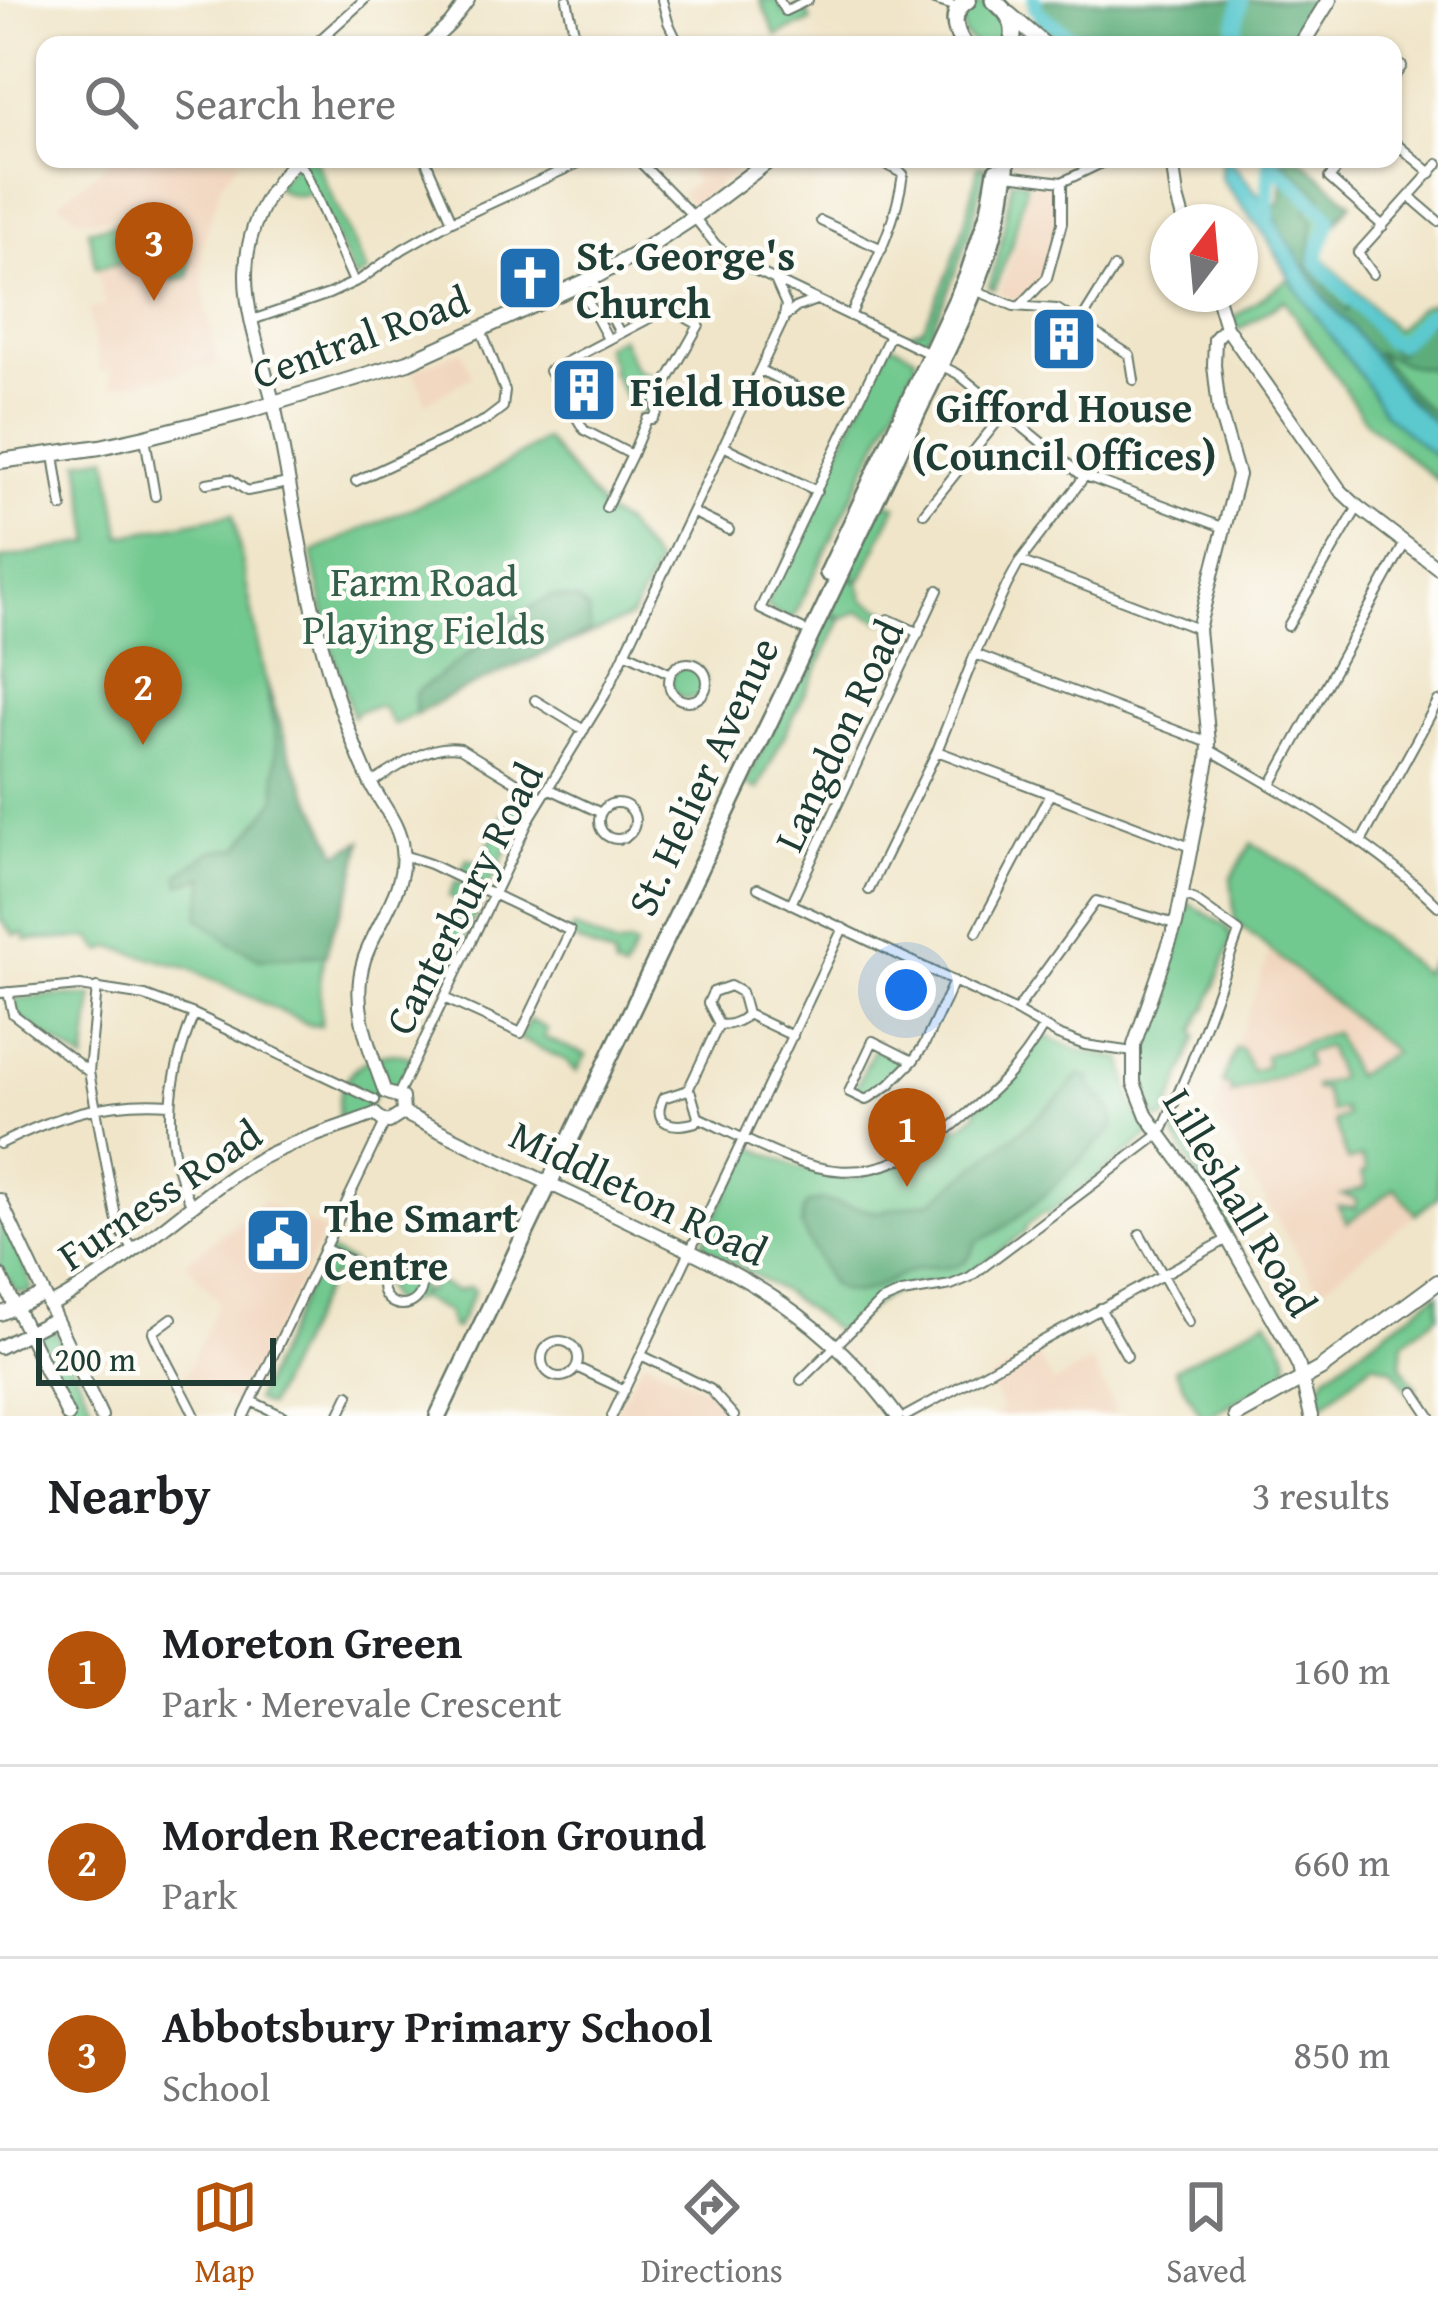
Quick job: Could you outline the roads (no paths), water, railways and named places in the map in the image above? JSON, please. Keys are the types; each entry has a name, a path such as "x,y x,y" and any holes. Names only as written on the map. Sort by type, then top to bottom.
{"highway":[{"path":"958,36 954,17 963,3"},
{"path":"1000,5 1014,36"},
{"name":"St. Helier Avenue","path":"428,1416 545,1181 935,360 980,242 996,168"},
{"name":"St. Helier Avenue","path":"438,1416 802,629 935,360 975,290 993,244 1007,168"}],"main road":[{"path":"1307,36 1329,0"},
{"path":"1000,5 1035,36"},
{"name":"Central Road","path":"0,461 145,437 274,404 408,362 585,282 645,249 694,217 754,168"},
{"path":"1236,1416 1301,1381 1438,1282"}],"street":[{"path":"324,36 364,0"},
{"path":"437,36 468,0"},
{"path":"567,0 575,36"},
{"path":"662,0 675,36"},
{"path":"779,0 784,11 808,0"},
{"path":"935,0 963,3"},
{"path":"1402,149 1431,173"},
{"path":"1373,274 1358,253 1438,164"},
{"path":"289,168 269,193 248,249 246,272 252,320 274,404 324,658 403,855 400,879 363,961 360,982 365,1035 383,1104"},
{"path":"303,168 354,282"},
{"path":"429,168 452,221"},
{"path":"252,320 354,282 452,221 567,168"},
{"path":"646,168 726,254 958,374 1085,476 1225,528"},
{"path":"850,316 897,210 903,174 892,168"},
{"path":"1011,168 1062,182 1091,168"},
{"path":"1173,168 1179,204"},
{"path":"1338,168 1329,178 1383,226"},
{"path":"1020,307 1047,278 1062,223 1062,182"},
{"path":"1410,197 1438,221"},
{"path":"821,221 882,249"},
{"path":"1080,323 1114,268"},
{"path":"776,280 786,305 783,321"},
{"path":"585,282 620,333"},
{"path":"585,282 608,339"},
{"path":"975,290 1020,307 1053,308 1080,323 1130,355 1134,380"},
{"path":"783,321 793,310 816,300"},
{"path":"606,508 632,455 647,419 657,413 656,401 699,325 669,308 646,316 549,371 580,427 632,455"},
{"path":"1221,312 1226,327 1337,486 1438,568"},
{"name":"Canterbury Road","path":"244,1416 324,1248 383,1104 444,998 542,798 625,652 783,321"},
{"path":"1020,561 1198,629 1238,475 1216,391 1215,339 1226,327"},
{"path":"356,481 486,420 503,407 505,391 481,330"},
{"name":"St. Helier Avenue","path":"802,629 760,609 890,335"},
{"path":"760,370 797,388"},
{"path":"924,513 1005,412"},
{"path":"145,437 155,496"},
{"path":"723,446 817,491"},
{"path":"54,455 62,507"},
{"path":"869,890 937,751 975,654 1020,561 1085,476"},
{"path":"207,483 230,479 248,491 290,483"},
{"path":"1288,626 1358,507"},
{"path":"692,512 729,530"},
{"path":"1270,785 1405,543"},
{"name":"Langdon Road","path":"791,904 938,590"},
{"path":"888,619 920,633"},
{"name":"Lilleshall Road","path":"1198,629 1209,746 1183,895 1133,1052 1133,1074 1147,1116 1195,1182 1286,1341 1299,1366 1311,1416"},
{"path":"625,652 669,673"},
{"path":"975,654 1209,746 1361,842 1438,906"},
{"path":"690,662 703,669 709,685 704,697 687,702 674,696 669,673 690,662"},
{"name":"Canterbury Road","path":"536,700 584,730"},
{"path":"1361,842 1438,701"},
{"path":"371,782 435,748 452,746 542,798"},
{"path":"937,751 1193,848"},
{"path":"548,788 599,812"},
{"path":"977,932 1050,794"},
{"path":"620,802 630,807 635,822 631,833 617,839 608,836 599,812 620,802"},
{"path":"403,855 570,931 520,1034 444,998"},
{"path":"758,888 1043,1027 1085,1045 1133,1052"},
{"path":"801,1380 886,1298 951,1286 970,1277 1161,1133 1239,932 1183,895"},
{"path":"1016,1011 1096,901 1176,924"},
{"path":"612,1416 843,928"},
{"path":"913,1061 873,1041 849,1092 866,1100 896,1080 913,1061 924,1045 954,981"},
{"path":"747,1014 723,1026 708,1003 713,992 730,986 741,992 747,1014 793,1036"},
{"path":"89,1072 13,1015 4,992 98,987 145,996 383,1104"},
{"path":"98,987 89,1072 116,1217 134,1252"},
{"path":"193,1207 177,1166 170,1104 173,1076 194,1015"},
{"path":"688,1090 698,1117 678,1127 668,1124 659,1106 663,1098 688,1090 718,1024"},
{"path":"698,1117 797,1163 868,1170 896,1162 937,1139 1004,1081 1043,1027"},
{"path":"0,1144 95,1107 170,1104"},
{"name":"Furness Road","path":"49,1306 134,1252 269,1153 383,1104 392,1121 403,1113"},
{"name":"Middleton Road","path":"403,1113 691,1251 774,1296 836,1345 897,1416"},
{"path":"0,1200 101,1416"},
{"path":"1140,1234 1189,1322"},
{"path":"907,1416 1226,1240"},
{"path":"324,1248 383,1277"},
{"path":"404,1264 417,1270 422,1288 417,1299 400,1306 387,1300 383,1277 404,1264"},
{"path":"0,1275 68,1416"},
{"path":"0,1314 16,1306 49,1306"},
{"path":"0,1347 29,1332 49,1306"},
{"path":"1100,1308 1127,1355"},
{"path":"142,1337 172,1318"},
{"path":"153,1332 195,1416"},
{"path":"562,1340 573,1346 578,1367 557,1378 545,1372 541,1357 545,1346 562,1340"},
{"path":"641,1355 710,1389 734,1416"},
{"path":"578,1367 625,1390"},
{"path":"1414,1392 1429,1416"},
{"path":"339,1416 349,1394"},
{"path":"251,1401 283,1416"}],"water":[{"path":"1222,168 1236,168 1272,211 1328,302 1408,400 1438,426 1438,459 1385,414 1297,291 1258,226 1258,204 1240,204 1227,187"}],"waterway":[{"path":"1035,0 1040,14 1069,36"},
{"path":"1234,36 1241,0"},
{"path":"1267,223 1270,168"},
{"path":"1277,168 1330,218 1318,263 1387,340 1399,343 1421,321 1438,313"}],"place":[{"name":"St. George's Church","path":"530,278"},
{"name":"Abbotsbury Primary School","path":"154,301"},
{"name":"Gifford House (Council Offices)","path":"1064,339"},
{"name":"Field House","path":"584,390"},
{"name":"Morden Recreation Ground","path":"143,745"},
{"name":"Moreton Green","path":"907,1187"},
{"name":"The Smart Centre","path":"278,1240"}],"park label":[{"name":"Farm Road Playing Fields","path":"424,604"}]}
